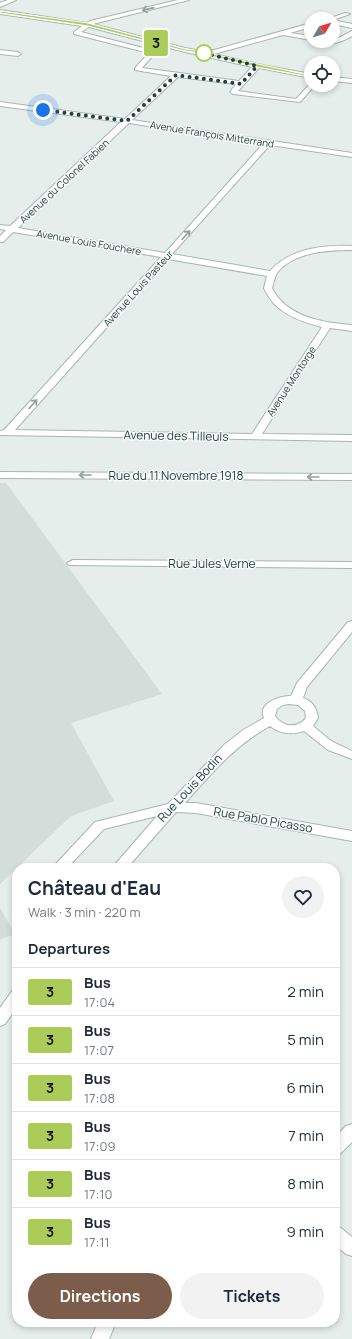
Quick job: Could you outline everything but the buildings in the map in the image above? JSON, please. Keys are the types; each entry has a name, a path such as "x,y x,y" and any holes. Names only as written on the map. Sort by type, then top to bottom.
{"street":[{"path":"0,5 13,0"},
{"path":"186,0 92,22 76,33 152,52 136,69 241,84"},
{"path":"0,12 88,25 185,50 304,75"},
{"path":"340,16 347,14"},
{"path":"340,23 352,26"},
{"path":"208,54 304,27"},
{"path":"282,33 304,37"},
{"path":"340,41 352,33"},
{"path":"0,52 18,54"},
{"path":"257,66 233,92 298,101 306,92"},
{"name":"Avenue du Colonel Fabien","path":"0,240 176,75"},
{"path":"340,80 352,81"},
{"name":"Avenue François Mitterrand","path":"0,104 127,121 352,155"},
{"name":"Avenue Louis Pasteur","path":"4,433 168,255 268,143"},
{"name":"Avenue Louis Fouchere","path":"0,227 272,274"},
{"path":"352,248 322,249 298,256 280,265 272,274 268,288 274,299 285,309 302,318 328,325 352,328"},
{"name":"Avenue Montorge","path":"255,437 328,325"},
{"name":"Avenue des Tilleuls","path":"4,433 352,438"},
{"name":"Rue du 11 Novembre 1918","path":"0,474 352,477"},
{"name":"Rue Jules Verne","path":"73,563 352,565"},
{"path":"296,701 302,686 352,626"},
{"path":"282,701 296,701 302,702 311,710 312,718 306,726 287,729 275,724 271,720 269,716 271,706 282,701"},
{"name":"Rue Louis Bodin","path":"124,863 228,748 247,733 271,720"},
{"path":"306,726 322,742 340,752 352,755"},
{"name":"Rue Pablo Picasso","path":"64,863 100,825 174,807 196,808 352,836"},
{"path":"0,1020 12,1006"},
{"path":"340,1143 352,1131"},
{"path":"340,1238 352,1248"},
{"path":"100,1339 105,1327"}],"shaded area":[{"path":"0,483 6,483 162,694 71,723 114,801 71,816 22,863 12,863 12,873 0,884"},
{"path":"0,908 12,929 12,935 0,940"}],"bus line":[{"name":"3","path":"0,12 88,25 185,50 304,75"}],"route":[{"path":"43,110 127,121 176,75 241,84 257,66 204,53"}]}
